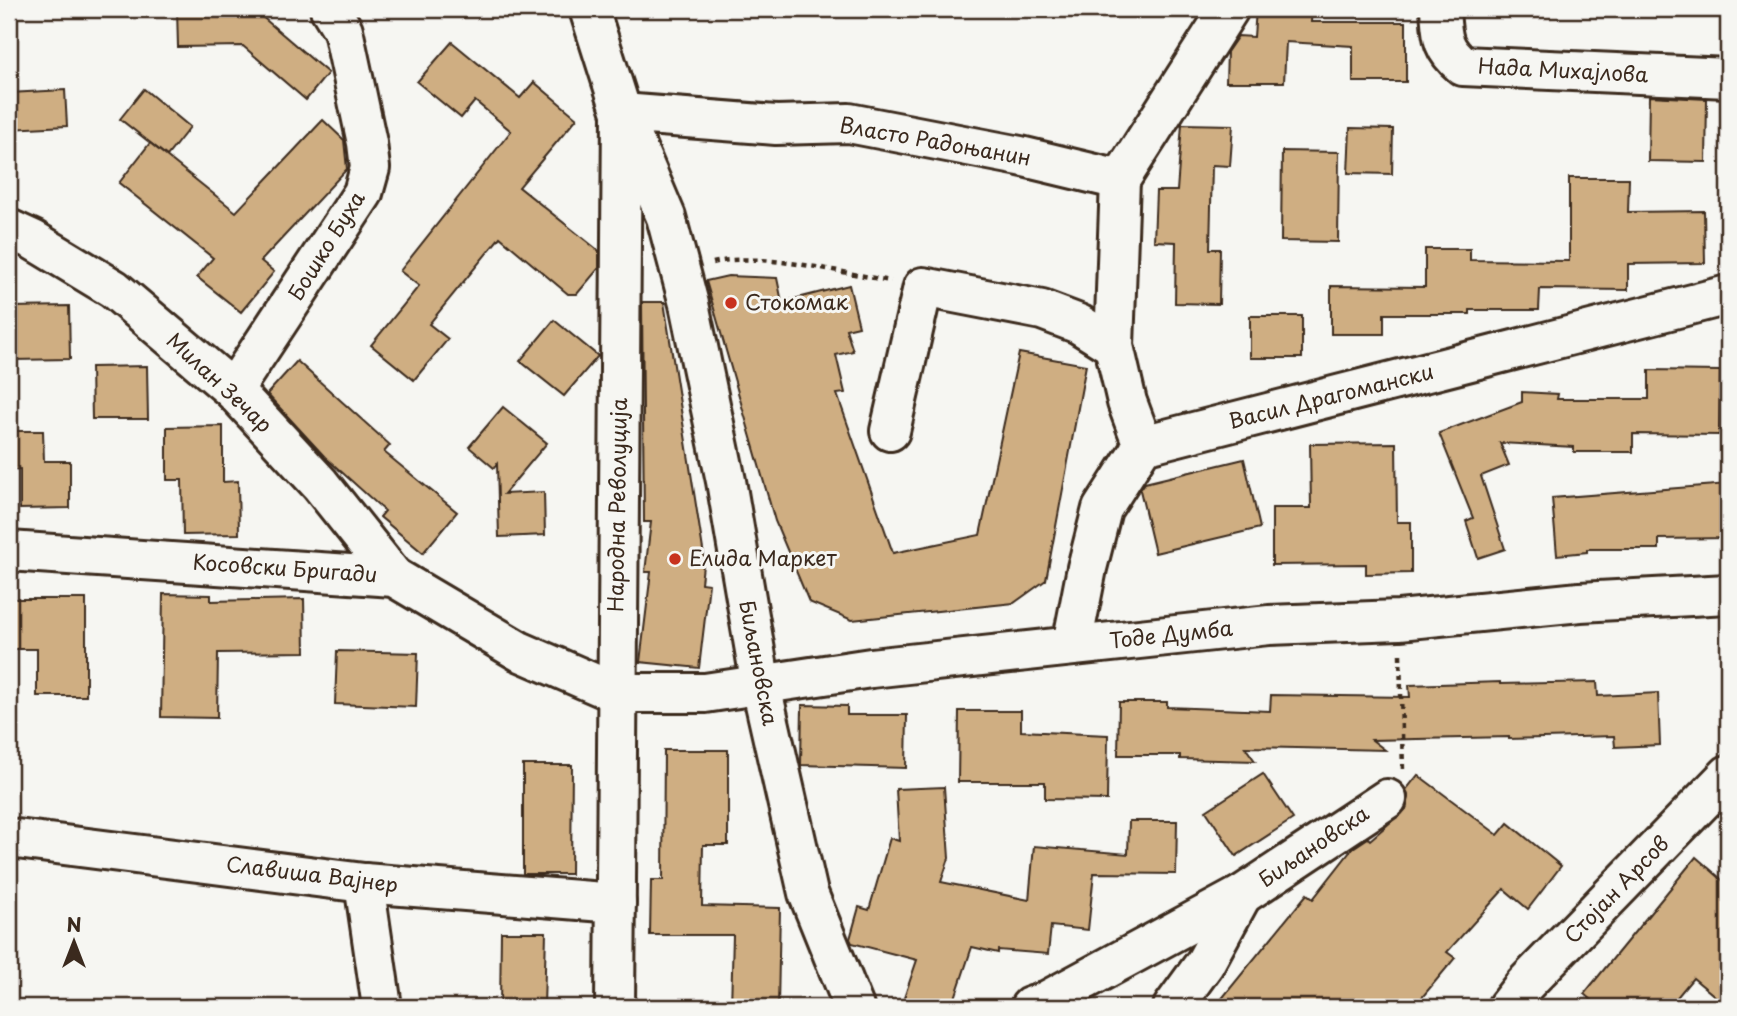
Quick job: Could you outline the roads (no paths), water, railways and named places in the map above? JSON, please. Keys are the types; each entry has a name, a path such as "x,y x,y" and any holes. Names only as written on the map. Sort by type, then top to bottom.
{"street":[{"name":"Бошко Буха","path":"233,390 363,193 370,168 343,30 330,9"},
{"name":"Народна Револуција","path":"589,9 622,113 615,1007"},
{"path":"1072,645 1102,509 1143,445 1127,402 1114,345 1120,180 1229,9"},
{"name":"Нада Михајлова","path":"1440,9 1443,41 1448,53 1463,66 1728,78"},
{"name":"Власто Радоњанин","path":"622,113 776,125 849,123 1020,156 1120,180"},
{"name":"Биљановска","path":"622,113 666,217 689,304 726,481 761,686 808,893 854,1007"},
{"name":"Милан Зечар","path":"9,229 33,240 114,289 233,390 320,484 394,577"},
{"path":"890,431 923,287 1042,310 1079,324 1114,345"},
{"name":"Васил Драгомански","path":"1143,445 1728,295"},
{"name":"Косовски Бригади","path":"9,551 394,577 519,651 616,693"},
{"name":"Тоде Думба","path":"616,693 705,693 871,668 1269,625 1399,620 1580,602 1728,594"},
{"name":"Стојан Арсов","path":"1507,1007 1525,984 1728,775"},
{"name":"Биљановска","path":"1030,1007 1044,1002 1242,895 1387,799"},
{"name":"Славиша Вајнер","path":"9,838 364,883 616,903"},
{"path":"364,883 382,1007"},
{"name":"Биљановска","path":"1173,1007 1205,963 1242,895"}],"place":[{"name":"Стокомак","path":"731,303"},
{"name":"Елида Маркет","path":"675,559"}]}
